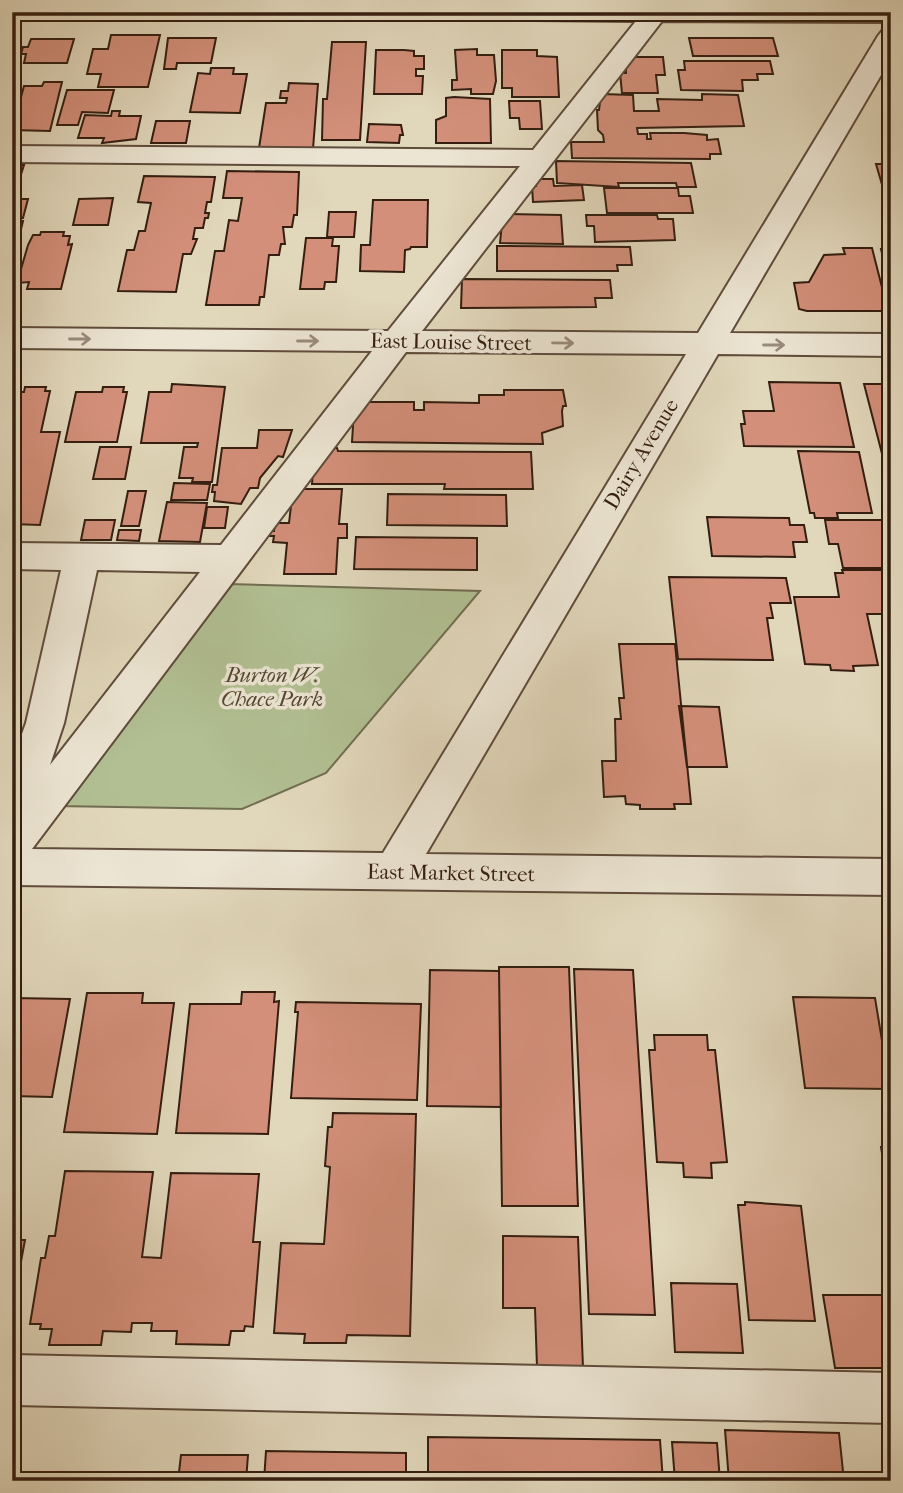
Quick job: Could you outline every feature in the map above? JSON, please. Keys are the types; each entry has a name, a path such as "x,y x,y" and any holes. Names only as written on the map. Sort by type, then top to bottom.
{"street":[{"path":"414,12 891,15"},
{"path":"12,844 397,341 655,13"},
{"name":"Dairy Avenue","path":"393,873 891,36"},
{"path":"12,154 541,158"},
{"name":"East Louise Street","path":"12,338 891,345"},
{"path":"12,556 231,559"},
{"path":"12,817 45,723 82,557"},
{"name":"East Market Street","path":"12,867 891,877"},
{"path":"12,1380 891,1398"}],"green space":[{"name":"Burton W. Chace Park","path":"229,584 480,591 326,773 242,809 57,806"}],"building":[{"path":"111,35 160,35 148,87 98,87 101,74 87,74 93,49 108,49"},
{"path":"168,38 216,38 211,63 177,63 176,69 164,69"},
{"path":"689,38 773,38 778,56 693,56"},
{"path":"31,39 74,39 67,63 24,63 26,54 21,54 23,47 28,47"},
{"path":"332,42 366,42 360,140 322,140 323,99 327,99"},
{"path":"477,49 477,55 494,55 496,81 493,94 471,94 471,89 452,90 452,80 457,80 455,50"},
{"path":"376,50 414,51 414,56 424,56 424,69 416,69 416,76 423,76 422,94 374,94"},
{"path":"502,50 537,50 537,56 557,57 559,97 512,97 512,88 502,88"},
{"path":"625,57 663,57 665,75 656,75 658,93 622,93 620,73 626,73"},
{"path":"684,61 770,61 773,74 757,74 758,80 742,80 743,91 681,90 678,70 685,70"},
{"path":"211,68 234,68 233,74 247,74 240,113 190,112 198,73 210,74"},
{"path":"44,82 62,82 50,131 12,130 24,86 42,86"},
{"path":"289,83 318,84 313,149 259,148 266,103 286,103 287,98 280,98 281,91 288,91"},
{"path":"67,90 114,90 108,113 82,112 78,125 57,125"},
{"path":"601,94 633,95 634,111 659,111 657,99 702,100 702,94 738,95 744,126 637,128 638,134 647,134 647,139 651,139 650,133 684,133 707,135 707,140 718,139 721,154 710,154 710,159 572,158 571,142 604,142 603,135 598,130 597,110"},
{"path":"446,98 490,99 491,143 436,143 436,120 446,116"},
{"path":"509,101 540,101 542,129 520,129 519,118 510,118"},
{"path":"112,111 120,111 119,116 141,116 136,139 102,143 104,138 78,138 85,115 111,116"},
{"path":"156,121 190,121 186,143 151,143"},
{"path":"369,124 401,125 403,135 400,135 399,143 367,142"},
{"path":"556,161 691,163 696,187 677,187 676,183 618,183 619,187 557,183"},
{"path":"876,164 891,164 891,188 883,188"},
{"path":"12,165 24,165 16,190 12,190"},
{"path":"227,171 299,172 297,215 294,215 292,227 283,227 285,244 281,244 279,255 269,255 264,297 260,297 259,305 206,305 215,251 224,251 229,220 238,221 242,198 223,198"},
{"path":"144,176 215,177 211,202 207,202 205,213 209,213 208,218 205,218 203,228 195,228 193,239 197,239 191,254 183,254 176,292 118,291 127,250 134,250 139,231 145,231 151,203 138,202"},
{"path":"535,179 553,179 554,186 582,185 584,200 533,202 532,186 536,186"},
{"path":"604,188 678,188 679,196 690,196 693,213 607,213"},
{"path":"113,198 108,225 73,225 79,199"},
{"path":"12,199 28,199 23,218 12,218"},
{"path":"373,200 428,200 427,247 411,247 405,250 404,272 360,271 361,245 370,245"},
{"path":"329,212 356,212 354,237 327,237"},
{"path":"503,214 561,215 563,244 500,243"},
{"path":"586,215 657,215 658,219 673,219 675,240 595,242 594,226 587,226"},
{"path":"12,221 23,221 12,266"},
{"path":"41,232 64,232 63,236 70,236 68,245 72,244 61,289 27,289 29,282 17,283 28,245 33,235 40,235"},
{"path":"306,238 333,238 332,246 339,246 336,282 325,282 324,289 300,289"},
{"path":"883,241 891,241 891,293 881,249 885,249"},
{"path":"497,246 630,247 632,265 617,265 618,271 497,271"},
{"path":"843,248 872,248 888,311 799,309 794,283 809,282 824,255 845,254"},
{"path":"462,279 610,280 612,298 595,298 596,307 461,308"},
{"path":"769,382 840,383 854,447 744,446 741,424 745,424 743,411 774,411"},
{"path":"172,384 225,387 212,482 192,482 193,478 179,478 184,447 197,447 198,443 141,443 149,392 171,392"},
{"path":"864,384 891,384 891,476 888,477"},
{"path":"25,387 46,387 45,391 50,391 41,432 60,432 40,525 12,524 12,492 18,474 12,474 12,392 24,392"},
{"path":"103,387 124,387 123,392 127,392 117,442 65,442 76,392 102,392"},
{"path":"504,390 563,390 566,406 563,406 562,411 563,426 542,433 543,444 352,442 354,409 364,409 364,402 414,402 414,410 424,410 424,402 479,403 479,395 504,395"},
{"path":"259,430 292,430 283,457 278,456 260,478 258,488 250,488 241,504 214,501 213,485 217,485 222,448 257,448"},
{"path":"100,447 131,447 125,479 93,479"},
{"path":"322,448 337,448 338,451 531,452 533,489 444,489 445,484 312,484 314,458"},
{"path":"798,451 859,452 872,513 837,513 838,518 815,518 814,513 810,513"},
{"path":"174,483 210,484 207,500 171,500"},
{"path":"293,489 342,489 339,524 347,524 347,538 338,538 336,574 284,574 287,543 273,542 274,536 267,536 268,531 274,531 275,523 289,523"},
{"path":"128,491 146,491 139,526 121,526"},
{"path":"388,494 506,495 507,526 387,525"},
{"path":"167,502 207,503 200,542 159,541"},
{"path":"207,507 228,507 225,528 204,528"},
{"path":"707,517 789,518 790,525 804,525 807,542 793,542 795,557 712,556"},
{"path":"85,520 115,520 111,540 81,540"},
{"path":"825,520 882,520 891,568 843,568 838,544 829,544"},
{"path":"119,530 141,530 139,541 117,540"},
{"path":"356,537 477,538 477,570 354,569"},
{"path":"842,570 891,570 891,614 867,614 878,665 853,666 854,671 831,670 830,665 805,664 794,597 839,597 835,573 843,573"},
{"path":"669,577 786,578 791,603 770,603 773,618 767,618 773,660 678,659"},
{"path":"619,644 675,644 691,804 674,804 675,809 640,809 640,805 626,804 625,796 604,797 602,761 616,761 615,719 621,719 619,698 624,698"},
{"path":"679,706 719,707 727,767 687,767"},
{"path":"499,967 569,967 578,1206 502,1206"},
{"path":"574,969 633,970 655,1315 589,1314"},
{"path":"430,970 499,971 501,1107 427,1106"},
{"path":"242,992 275,992 274,1002 279,1001 268,1134 176,1133 190,1004 241,1004"},
{"path":"87,993 143,993 142,1003 174,1003 157,1134 64,1132"},
{"path":"793,997 875,998 890,1089 805,1088"},
{"path":"12,998 70,999 52,1097 12,1096"},
{"path":"296,1002 421,1004 417,1100 291,1098 298,1012 295,1012"},
{"path":"654,1035 707,1035 708,1050 715,1050 727,1162 711,1163 712,1178 684,1177 683,1163 657,1162 649,1050 655,1050"},
{"path":"333,1113 416,1114 410,1336 347,1335 346,1343 304,1343 305,1334 274,1333 281,1243 324,1244 330,1167 325,1166 328,1127 332,1127"},
{"path":"884,1139 891,1139 891,1208 881,1147 885,1147"},
{"path":"65,1171 153,1172 142,1257 161,1258 171,1173 259,1174 253,1242 260,1242 253,1327 245,1326 244,1331 231,1331 229,1345 176,1344 177,1331 151,1331 152,1323 132,1323 131,1332 103,1331 101,1345 49,1345 52,1329 40,1329 41,1324 30,1324 41,1258 45,1258 49,1236 55,1236"},
{"path":"745,1202 801,1206 815,1321 749,1320 738,1205 745,1205"},
{"path":"503,1236 578,1237 583,1368 537,1367 535,1308 503,1308"},
{"path":"12,1240 25,1240 12,1310"},
{"path":"671,1283 737,1284 743,1353 675,1352"},
{"path":"823,1295 882,1295 891,1344 891,1368 835,1368"},
{"path":"725,1430 839,1433 844,1481 729,1481"},
{"path":"428,1437 660,1440 663,1481 428,1481"},
{"path":"672,1442 717,1443 720,1481 675,1481"},
{"path":"266,1451 406,1453 406,1481 264,1481"},
{"path":"181,1455 248,1455 246,1481 178,1481"}]}
